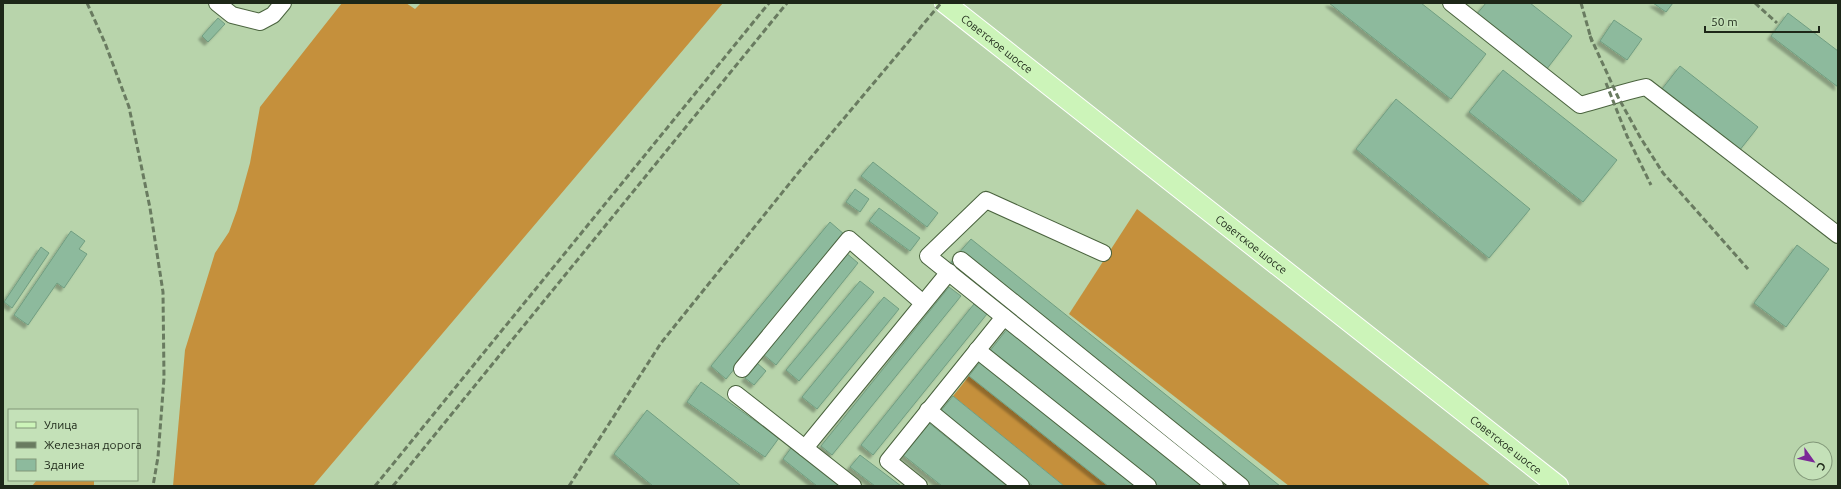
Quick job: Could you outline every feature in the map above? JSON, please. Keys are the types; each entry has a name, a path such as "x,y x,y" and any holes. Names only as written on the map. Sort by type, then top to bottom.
{"main road":[{"name":"Советское шоссе","path":"945,3 1558,486"}],"lane":[{"path":"217,3 232,16 260,22 273,14 283,3"},
{"path":"1451,3 1580,105 1611,97 1616,93 1646,87 1838,235"},
{"path":"1103,254 986,200 928,256 1215,486"},
{"path":"742,369 849,239 923,303"},
{"path":"961,260 1241,486"},
{"path":"805,448 949,272"},
{"path":"919,486 888,461 1004,316"},
{"path":"977,350 1148,486"},
{"path":"736,394 853,486"},
{"path":"928,410 1021,486"}],"shaded area":[{"path":"342,3 406,3 415,9 421,3 723,3 313,486 173,486 185,350 215,253 229,232 237,210 250,163 260,107"},
{"path":"1137,209 1491,486 1289,486 1069,314"},
{"path":"969,376 1108,486 1064,486 953,396"},
{"path":"36,481 94,481 94,486 32,486"}],"building":[{"path":"1329,3 1421,3 1486,54 1451,99"},
{"path":"1486,3 1530,3 1572,36 1546,70 1476,15"},
{"path":"1653,3 1673,3 1666,12"},
{"path":"1788,13 1838,51 1838,87 1771,36"},
{"path":"218,18 225,24 208,42 202,36"},
{"path":"1614,20 1642,39 1627,60 1600,41"},
{"path":"1680,66 1758,127 1739,151 1662,89"},
{"path":"1503,70 1617,160 1583,202 1469,112"},
{"path":"1396,99 1530,209 1489,258 1356,149"},
{"path":"873,162 938,213 927,227 861,176"},
{"path":"855,189 869,199 860,212 846,202"},
{"path":"879,208 920,238 910,251 869,221"},
{"path":"830,222 845,235 726,379 711,366"},
{"path":"71,231 85,241 79,249 87,254 64,288 57,283 28,325 14,315"},
{"path":"971,239 1280,486 1230,486 951,262"},
{"path":"1797,245 1829,269 1786,327 1754,303"},
{"path":"41,247 49,253 12,308 4,302"},
{"path":"845,252 858,263 776,365 763,354"},
{"path":"860,281 874,292 799,381 786,370"},
{"path":"949,287 961,296 832,455 821,446"},
{"path":"884,297 899,309 817,409 802,397"},
{"path":"974,304 987,314 873,455 861,445"},
{"path":"1008,328 1206,486 1157,486 989,352"},
{"path":"980,362 1135,486 1108,486 969,376"},
{"path":"757,363 766,371 754,385 745,378"},
{"path":"701,382 779,438 765,457 687,402"},
{"path":"953,396 1064,486 1033,486 940,412"},
{"path":"647,410 741,486 653,486 614,454"},
{"path":"929,423 1007,486 942,486 903,455"},
{"path":"794,444 847,486 817,486 783,459"},
{"path":"860,455 901,486 875,486 850,467"}],"railway":[{"path":"87,3 105,43 129,107 150,208 163,292 164,378 158,457 153,486"},
{"path":"375,486 769,3"},
{"path":"393,486 787,3"},
{"path":"569,486 661,343 798,173 941,3"},
{"path":"1581,3 1592,42"},
{"path":"1755,3 1777,23"},
{"path":"1590,36 1618,97 1640,137 1663,173 1748,269"},
{"path":"1606,83 1627,136 1651,185"}]}
